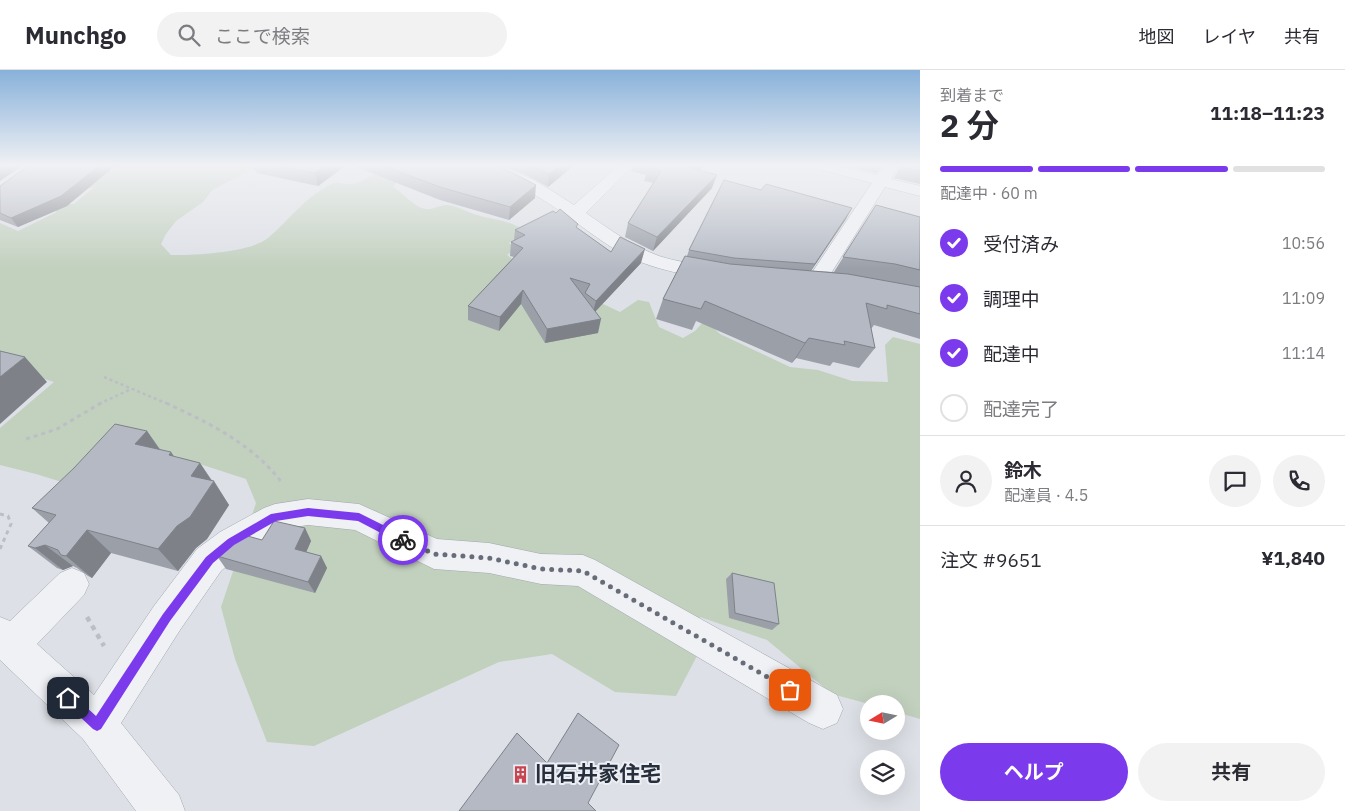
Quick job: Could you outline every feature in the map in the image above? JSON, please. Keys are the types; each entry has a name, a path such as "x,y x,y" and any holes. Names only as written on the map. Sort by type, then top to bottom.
{"street":[{"path":"553,201 604,234 644,256 671,266 731,276"},
{"path":"575,214 589,201"},
{"path":"816,284 869,201"},
{"path":"97,725 166,618 209,560 231,542 275,517 308,512 359,517 434,554 489,558 541,569 583,571 822,709"},
{"path":"69,588 5,640 97,725 163,811"}],"path":[{"path":"104,377 179,408 225,433 264,460 286,488 290,515"},
{"path":"26,439 57,429 109,398 132,388"},
{"path":"0,514 8,516 11,524 0,549"},
{"path":"69,588 107,651 129,674"}],"green space":[{"path":"78,201 204,201 176,221 166,234 161,244 171,255 221,252 259,243 268,238 307,201 410,201 425,209 444,205 451,206 477,215 508,222 527,232 509,243 515,249 507,255 523,266 620,312 638,300 649,302 659,327 683,338 695,331 705,320 720,334 790,367 818,370 852,381 888,382 885,345 893,337 920,344 920,719 905,715 905,695 860,695 860,702 832,694 767,640 700,617 699,652 676,696 615,692 552,654 499,662 314,746 267,742 235,659 221,607 256,503 246,479 169,454 91,491 0,465 0,428 54,382 16,370 0,382 0,223 18,231 57,212 50,209 58,204 74,204"}],"building":[{"path":"0,201 51,201 11,218 0,213"},
{"path":"488,201 518,201 510,207"},
{"path":"642,201 692,201 657,237 628,223"},
{"path":"714,201 825,201 852,208 815,264 734,258 689,250"},
{"path":"876,205 920,217 920,270 895,264 843,257"},
{"path":"560,209 578,224 576,227 611,252 620,237 645,249 596,301 585,293 590,284 570,278 601,319 547,329 523,290 500,317 468,306 523,248 511,242 525,235 515,230 553,211 556,213"},
{"path":"685,256 730,264 848,274 920,287 920,314 887,305 887,309 866,303 875,348 844,341 845,345 809,338 805,343 705,301 701,309 663,299"},
{"path":"0,351 25,357 0,377"},
{"path":"115,424 147,431 135,444 171,452 169,455 200,463 191,476 214,481 190,517 177,526 158,549 87,530 66,556 61,555 58,550 45,545 35,548 28,546 56,515 32,508 74,468"},
{"path":"274,521 305,528 295,549 321,556 308,582 217,556 244,535 262,540"},
{"path":"732,573 774,583 779,624 735,613"},
{"path":"578,713 619,745 588,803 596,811 459,811 517,733 547,763"}],"way so far":[{"path":"403,540 434,554 489,558 541,569 583,571 790,690"}],"place":[{"name":"旧石井家住宅","path":"521,774"}],"route":[{"path":"68,698 97,725 166,618 209,560 231,542 275,517 308,512 359,517 403,540"}]}
